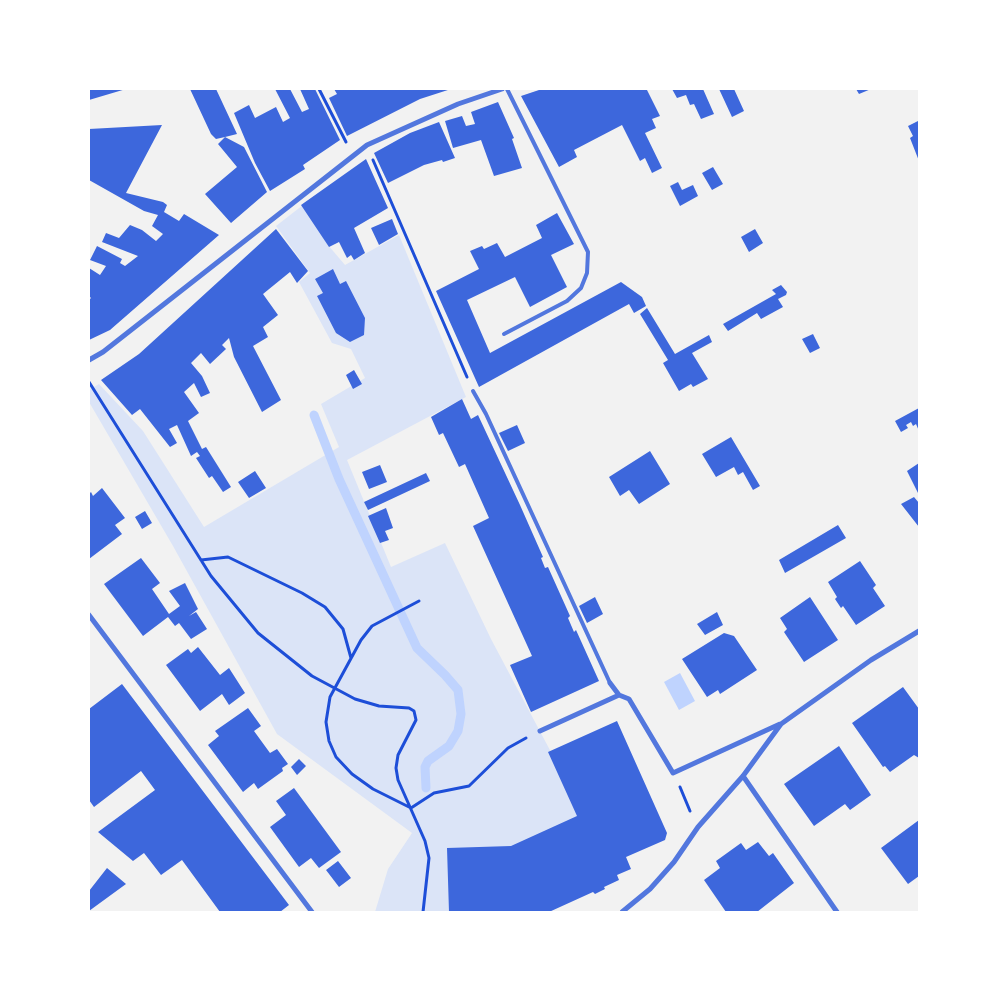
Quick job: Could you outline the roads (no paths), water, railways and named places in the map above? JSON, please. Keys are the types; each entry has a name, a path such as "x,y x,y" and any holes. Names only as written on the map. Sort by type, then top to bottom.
{"street":[{"path":"89,360 103,352 367,145 458,104 502,89"},
{"path":"89,615 312,912"},
{"path":"610,683 619,695 629,699 673,773 781,724 871,660 919,631"},
{"path":"540,731 619,695"},
{"path":"622,912 650,889 674,862 698,827 743,776 781,724"},
{"path":"743,776 837,912"}],"lane":[{"path":"504,334 567,302 581,288 588,273 588,252 507,89"},
{"path":"473,391 486,414 610,683"}],"water":[{"path":"680,673 695,701 679,710 664,682"}],"waterway":[{"path":"314,415 339,479 417,648 458,690 461,714 458,731 449,746 428,761 425,767 426,788"}]}
